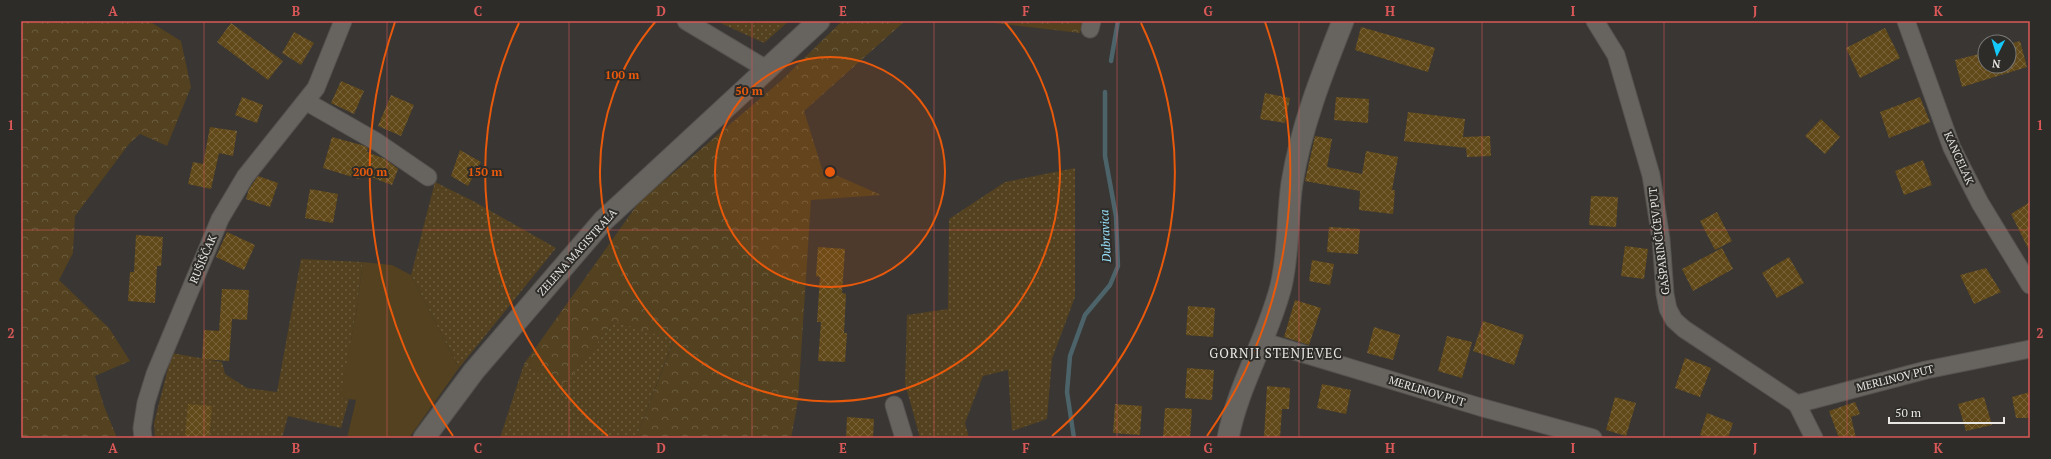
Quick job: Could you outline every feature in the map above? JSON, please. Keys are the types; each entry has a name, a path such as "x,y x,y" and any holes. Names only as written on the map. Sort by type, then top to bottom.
{"street":[{"name":"RUŠIŠČAK","path":"143,438 142,428 146,403 155,374 220,219 244,178 278,134 307,102 316,88 343,21"},
{"path":"686,21 768,70"},
{"name":"ZELENA MAGISTRALA","path":"424,438 474,371 602,221 768,70 819,21"},
{"path":"1228,438 1236,407 1281,285 1290,200 1298,153 1310,108 1343,21"},
{"name":"GAŠPARINČIĆEV PUT","path":"1594,21 1616,56 1651,175 1661,239 1665,294 1668,309 1674,320 1684,329 1798,404"},
{"name":"KANCELAK","path":"1906,21 1952,148 1980,203 2030,285"},
{"path":"307,102 377,142 428,177"},
{"name":"MERLINOV PUT","path":"1261,341 1480,407 1593,438"},
{"name":"MERLINOV PUT","path":"1798,404 1926,370 2030,349"},
{"path":"1798,404 1814,438"},
{"path":"894,405 904,438"}],"green space":[{"path":"21,21 149,21 181,41 191,87 167,146 140,134 129,144 75,216 73,253 59,280 109,328 130,361 95,376 104,406 117,438 21,438"},
{"path":"716,21 789,21 764,43"},
{"path":"842,21 905,21 804,111 822,169 881,195 811,200 798,401 791,438 636,438 674,340 614,321 565,385 524,364 639,202 783,79"},
{"path":"976,21 1083,21 1080,33"},
{"path":"1075,168 1075,297 1052,359 1047,419 1012,431 1008,370 983,376 965,423 969,438 920,438 905,383 907,315 948,309 949,219 1005,182"},
{"path":"435,182 475,202 556,248 459,368 411,275"},
{"path":"301,259 363,262 356,313 341,398 349,399 341,428 288,416 282,438 155,438 154,423 172,353 222,362 225,374 247,388 277,392"},
{"path":"363,262 392,265 411,275 459,368 409,438 347,438 356,400 340,398 356,313"},
{"path":"614,321 674,339 636,438 500,438 524,364 565,384"}],"building":[{"path":"231,23 283,61 268,80 217,42"},
{"path":"1361,27 1435,48 1428,72 1355,50"},
{"path":"1885,28 1900,58 1860,78 1846,48"},
{"path":"294,32 314,43 301,65 282,53"},
{"path":"2020,41 2027,67 2017,70 2017,42"},
{"path":"1977,54 1977,74 2004,74 1962,87 1955,60"},
{"path":"341,81 364,91 354,114 331,103"},
{"path":"1265,93 1290,98 1285,123 1260,119"},
{"path":"391,95 414,105 401,136 378,126"},
{"path":"242,97 263,105 257,123 235,115"},
{"path":"1336,97 1369,99 1368,123 1334,120"},
{"path":"1920,97 1930,122 1889,138 1880,112"},
{"path":"1408,112 1465,119 1463,137 1490,136 1491,156 1467,157 1466,148 1404,141"},
{"path":"1821,119 1840,137 1825,154 1805,136"},
{"path":"210,127 237,131 233,156 219,153 211,189 188,184 193,162 203,164"},
{"path":"1315,136 1332,139 1327,167 1362,174 1366,151 1398,157 1392,190 1395,190 1393,214 1359,210 1360,191 1305,181"},
{"path":"332,137 365,146 368,148 367,152 385,159 398,169 392,185 360,173 359,179 323,168"},
{"path":"460,150 481,162 468,186 451,176"},
{"path":"1923,160 1932,185 1904,195 1895,171"},
{"path":"258,176 278,183 270,207 246,199 249,189"},
{"path":"310,189 338,194 333,223 305,218"},
{"path":"1591,196 1618,197 1616,227 1589,225"},
{"path":"2030,202 2030,252 2011,214"},
{"path":"1717,212 1732,241 1715,250 1700,221"},
{"path":"1329,227 1360,229 1358,254 1327,252"},
{"path":"227,232 255,245 244,270 216,257"},
{"path":"136,235 163,237 161,266 157,266 155,303 128,301 130,272 134,272"},
{"path":"1625,246 1648,249 1644,279 1621,276"},
{"path":"818,247 845,249 842,293 846,294 844,333 847,333 845,362 818,361 821,322 817,322 820,277 816,276"},
{"path":"1722,248 1733,269 1693,291 1682,269"},
{"path":"1789,257 1804,283 1777,298 1762,273"},
{"path":"1312,260 1334,264 1330,285 1309,281"},
{"path":"1986,268 2001,292 1974,304 1960,275"},
{"path":"222,289 249,290 247,320 232,319 229,361 202,359 204,330 219,331"},
{"path":"1295,300 1321,308 1309,345 1284,337"},
{"path":"1188,306 1215,308 1213,337 1186,335"},
{"path":"1483,321 1524,335 1514,365 1473,351"},
{"path":"1374,327 1400,335 1393,360 1367,353"},
{"path":"1447,336 1472,342 1462,378 1438,371"},
{"path":"1685,358 1711,368 1700,397 1675,388"},
{"path":"1187,368 1214,370 1212,400 1185,398"},
{"path":"1322,384 1351,390 1346,414 1317,408"},
{"path":"1267,386 1290,388 1289,409 1282,409 1280,438 1264,438"},
{"path":"2030,392 2030,418 2016,418 2012,397"},
{"path":"1615,397 1636,403 1626,436 1606,430"},
{"path":"1984,397 1992,425 1966,431 1958,404"},
{"path":"1855,402 1860,414 1851,417 1856,438 1839,438 1829,411"},
{"path":"188,404 212,406 209,438 185,438"},
{"path":"1115,404 1142,406 1140,435 1113,433"},
{"path":"1165,408 1192,409 1190,438 1163,437"},
{"path":"1707,413 1733,423 1728,438 1707,438 1700,435"},
{"path":"847,417 874,419 873,438 846,438"}],"waterway":[{"name":"Dubravica","path":"1111,61 1118,21"},
{"name":"Dubravica","path":"1074,438 1067,392 1070,356 1085,315 1110,285 1118,266 1116,216 1105,156 1105,92"}],"district":[{"name":"GORNJI STENJEVEC","path":"1276,353"}]}
